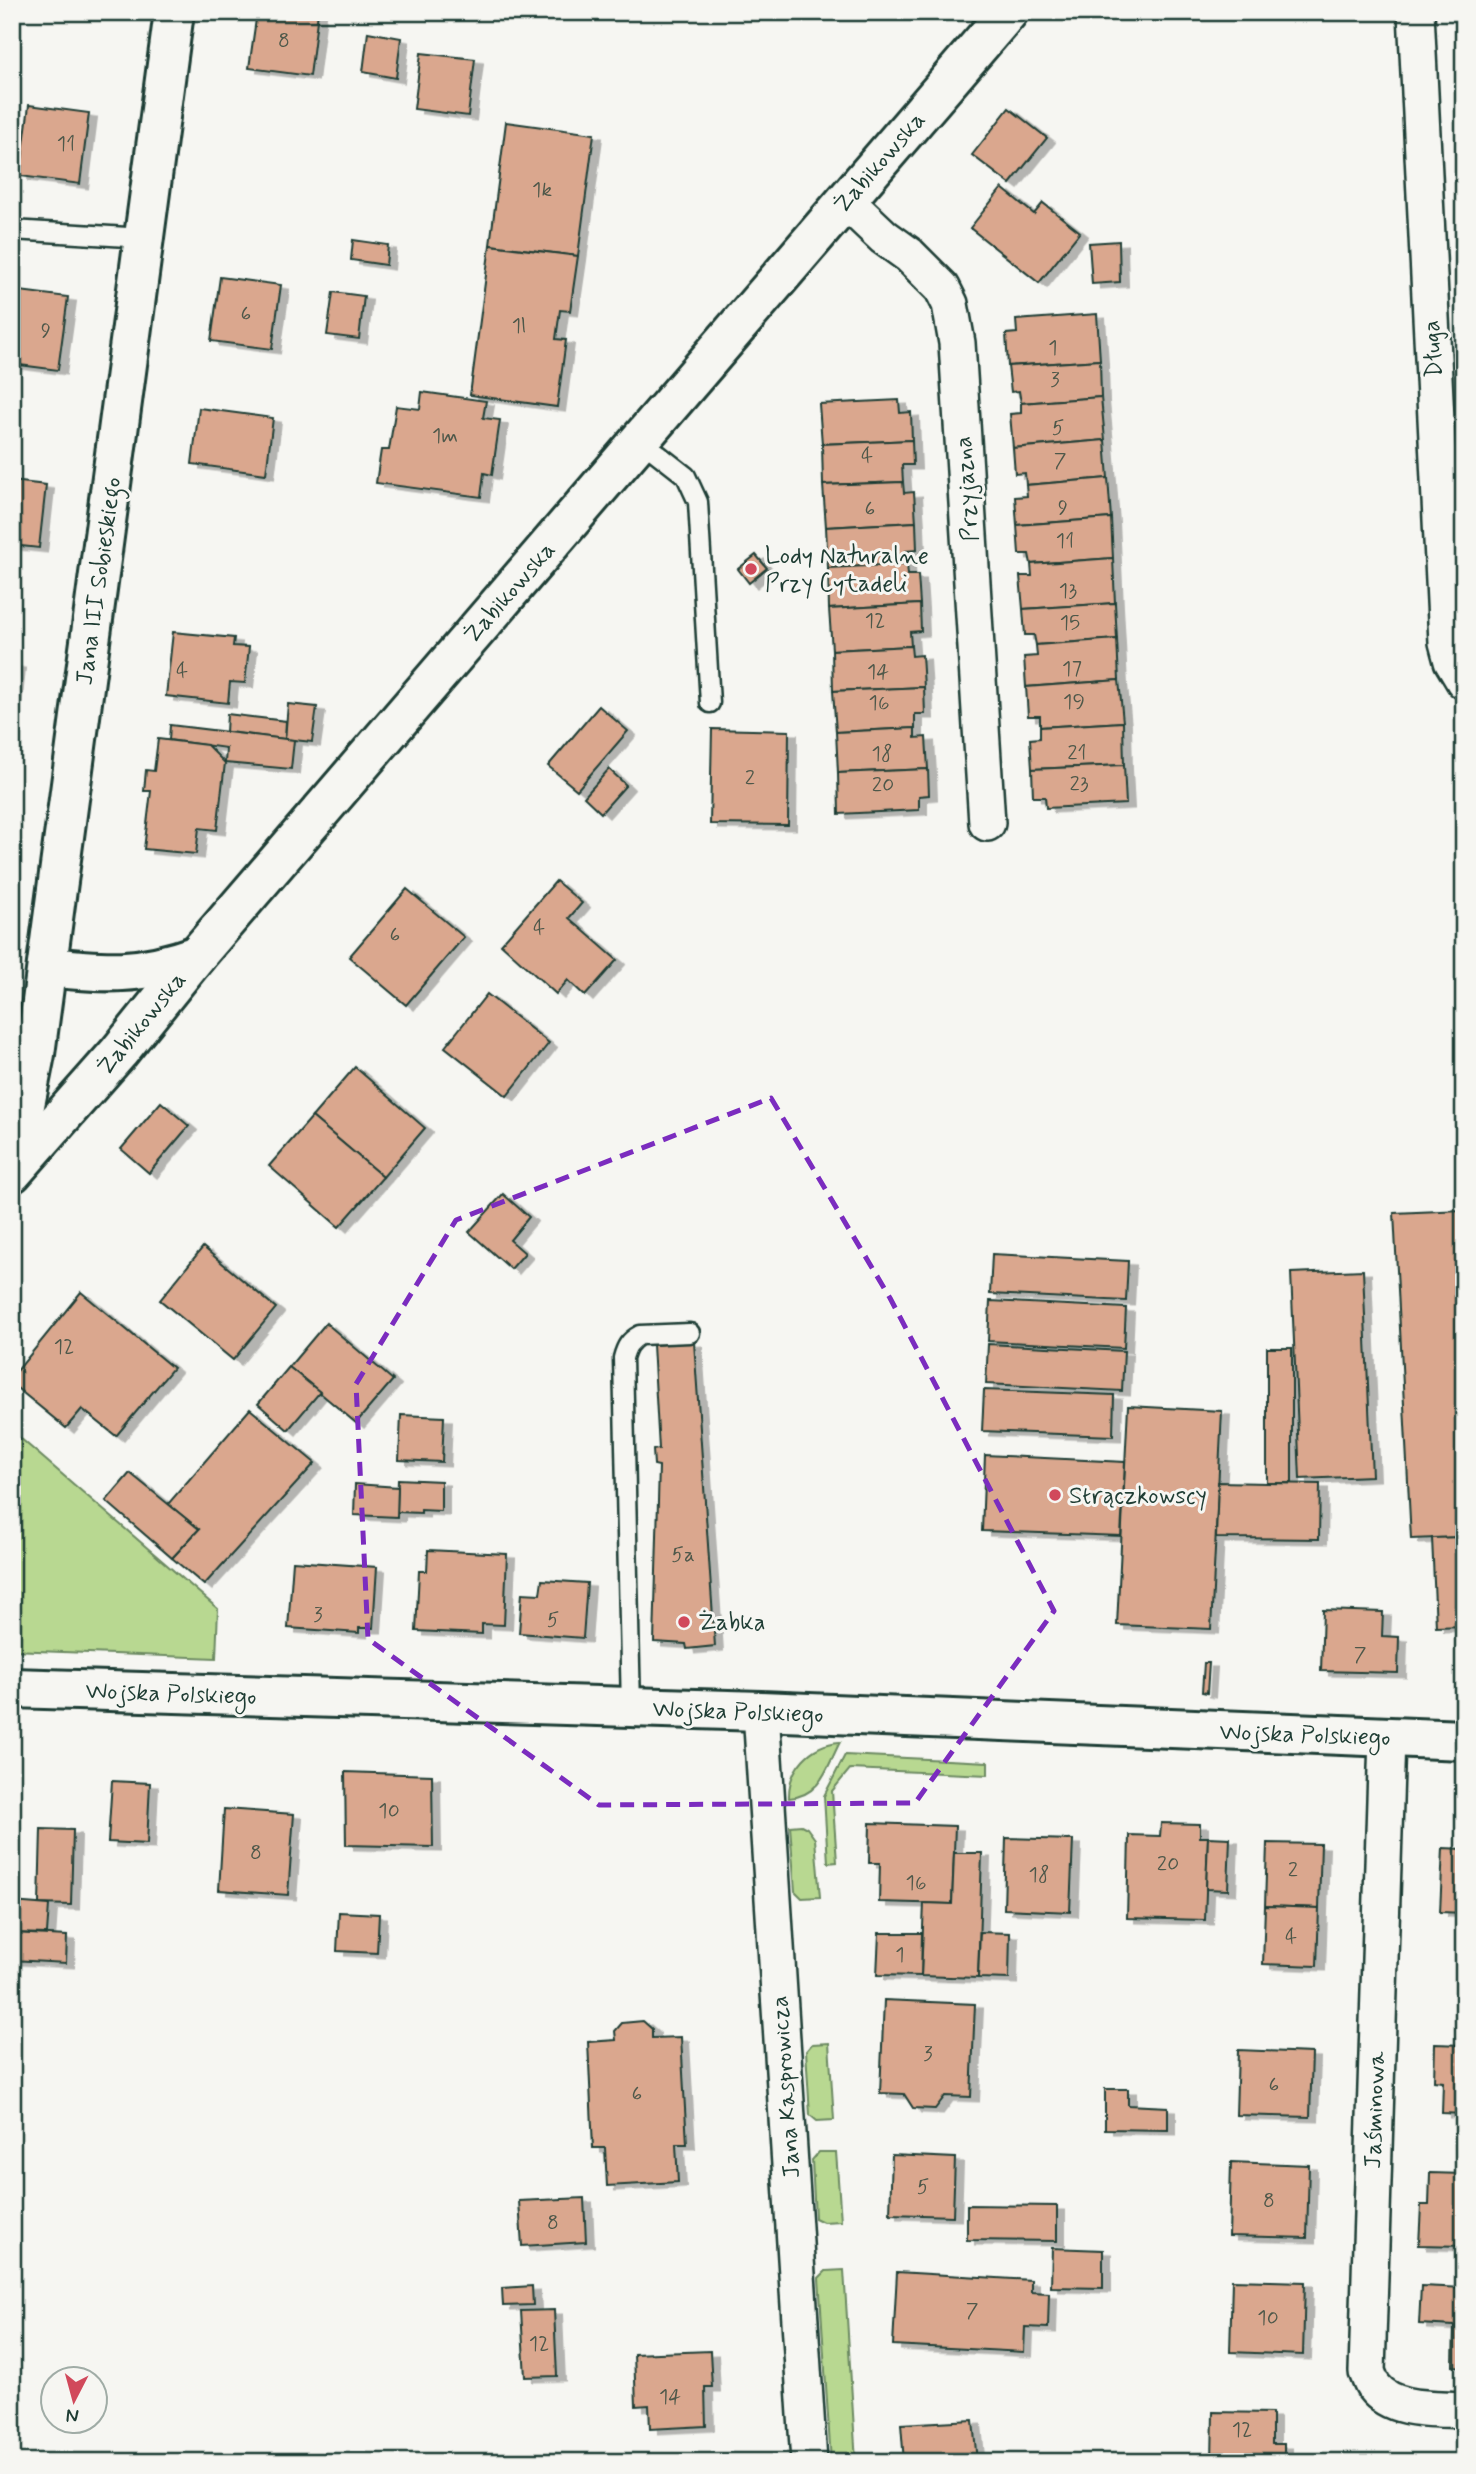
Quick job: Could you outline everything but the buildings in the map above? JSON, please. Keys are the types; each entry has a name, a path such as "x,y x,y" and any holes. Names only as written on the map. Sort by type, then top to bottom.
{"street":[{"name":"Jana III Sobieskiego","path":"12,1147 29,1086 47,967 174,12"},
{"name":"Żabikowska","path":"12,1173 119,1052 197,955 1008,12"},
{"name":"Długa","path":"1416,12 1447,642 1451,661 1464,681"},
{"name":"Przyjazna","path":"846,201 927,272 942,288 950,304 957,343 987,822"},
{"path":"47,967 95,972 147,970 197,955"},
{"name":"Wojska Polskiego","path":"12,1688 761,1712 1464,1740"},
{"name":"Jana Kasprowicza","path":"761,1712 809,2462"},
{"name":"Jaśminowa","path":"1387,1737 1367,2372 1374,2387 1388,2399 1409,2406 1464,2410"}],"lane":[{"path":"12,230 144,238"},
{"path":"640,440 686,476 698,502 710,703"},
{"path":"631,1708 623,1358 626,1347 640,1335 690,1333"}],"highlighted area":[{"path":"771,1098 890,1298 1054,1611 915,1803 599,1805 368,1639 356,1384 456,1220"}],"green space":[{"path":"12,1431 218,1609 216,1658 12,1650"},
{"path":"840,1742 816,1786 800,1796 789,1798 792,1777 803,1760 820,1747"},
{"path":"845,1755 988,1762 988,1775 850,1769 832,1791 837,1862 828,1863 824,1796"},
{"path":"801,1825 807,1828 815,1839 820,1897 802,1898 795,1891 790,1826"},
{"path":"829,2043 834,2120 817,2121 810,2115 806,2051 812,2044"},
{"path":"819,2152 836,2152 841,2221 823,2222 815,2218 812,2160"},
{"path":"844,2270 856,2462 831,2462 819,2278 826,2271"}],"place":[{"name":"Lody Naturalne Przy Cytadeli","path":"751,569"},
{"name":"Strączkowscy","path":"1055,1495"},
{"name":"Żabka","path":"684,1622"}]}
